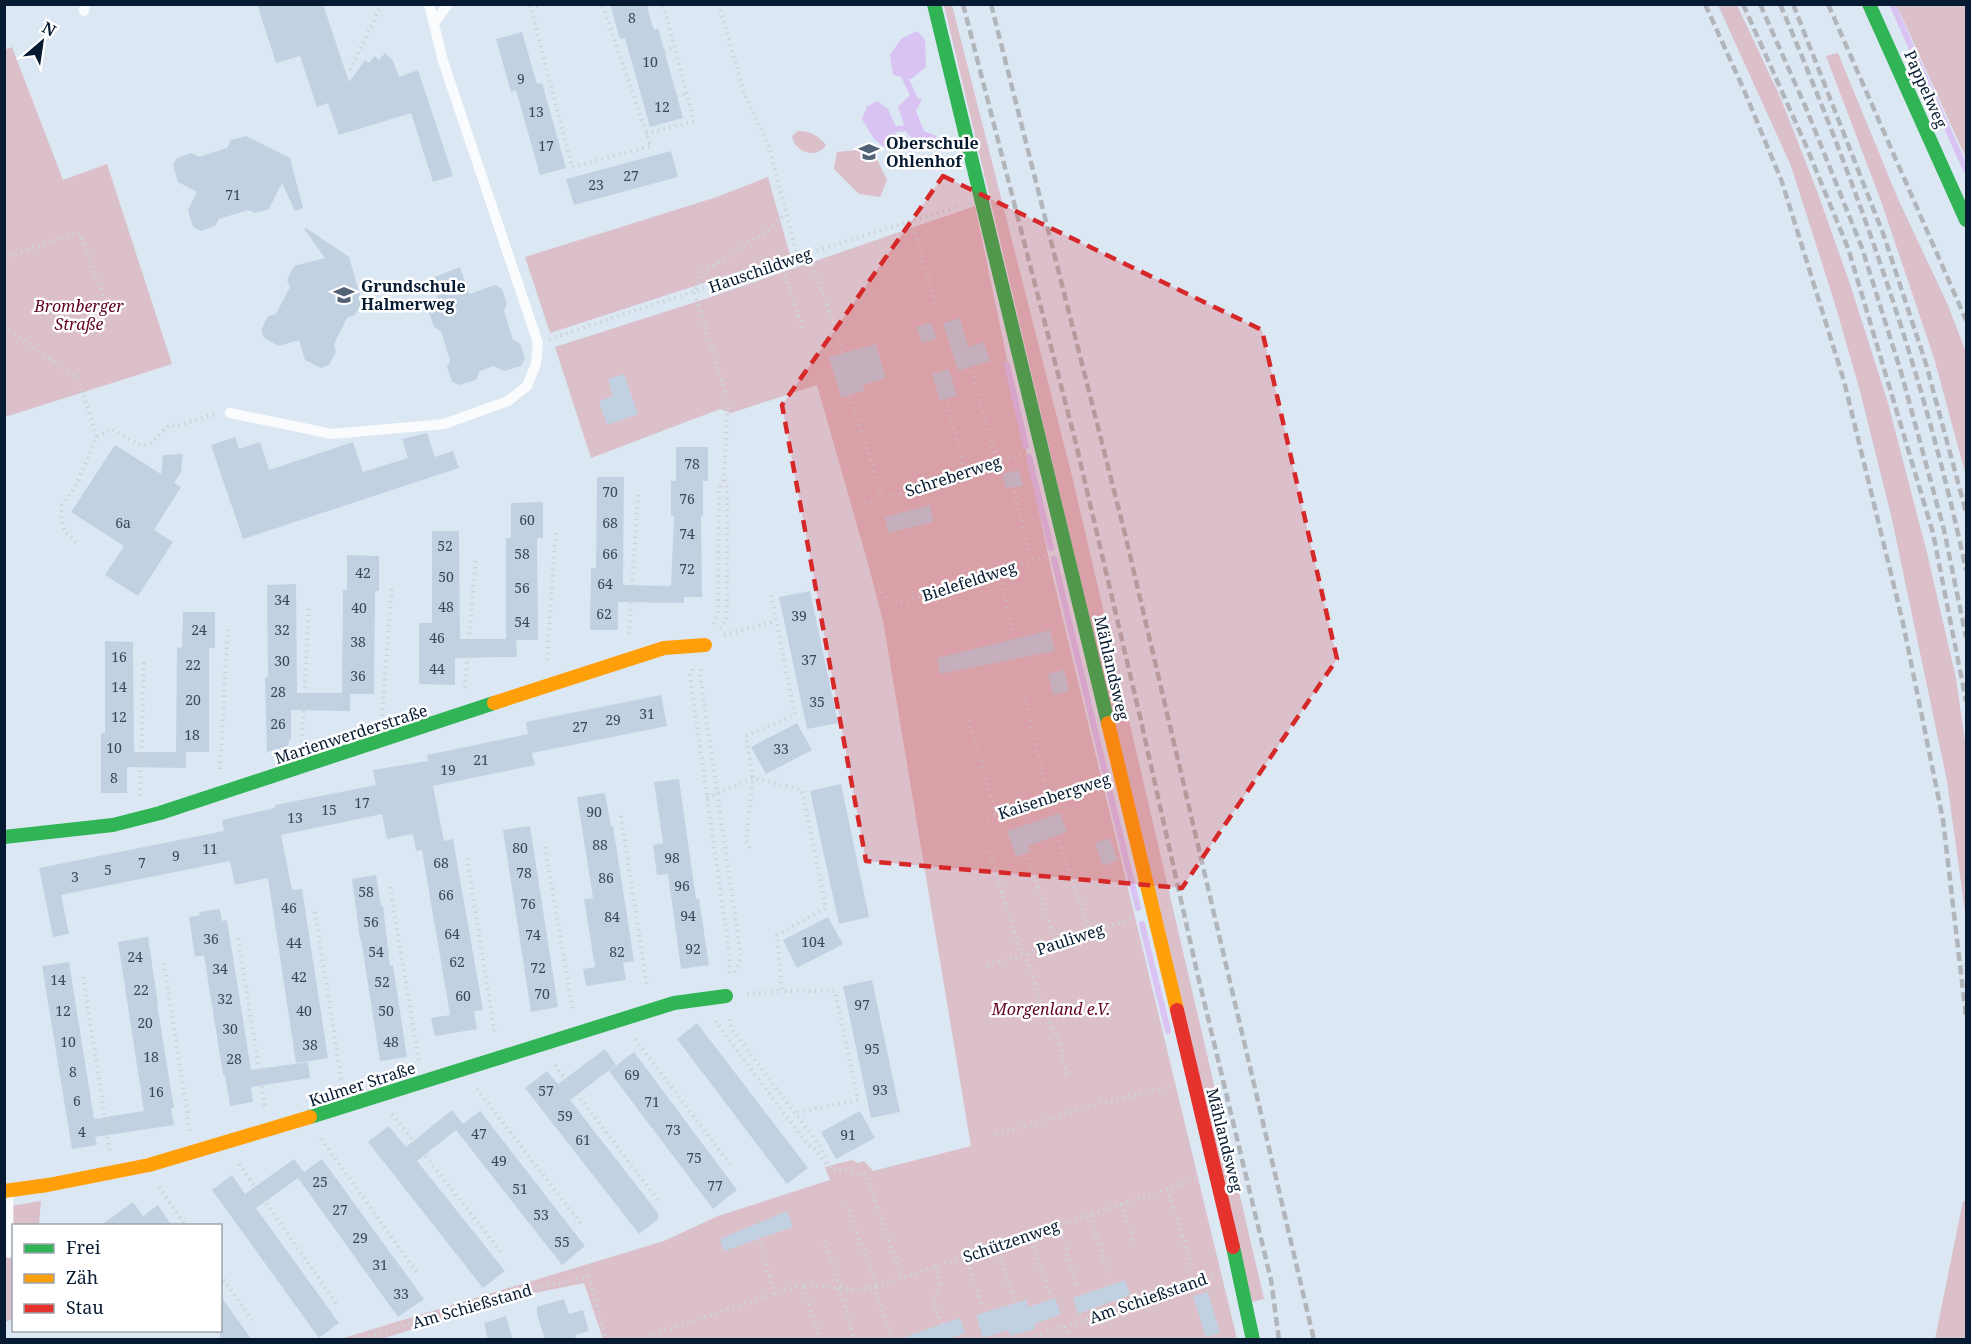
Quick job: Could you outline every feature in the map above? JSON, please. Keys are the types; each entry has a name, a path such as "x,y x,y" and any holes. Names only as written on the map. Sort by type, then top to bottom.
{"street":[{"name":"Mählandsweg","path":"934,4 1121,774 1216,1173 1253,1340"},
{"name":"Pappelweg","path":"1869,4 1966,220"},
{"name":"Marienwerderstraße","path":"4,837 113,825 139,819 469,713 633,657 664,648 705,645"},
{"name":"Kulmer Straße","path":"6,1190 149,1165 310,1118 653,1009 674,1003 726,996"}],"lane":[{"path":"230,413 332,434 444,424 508,401 527,386 536,364 538,343 443,62 429,4"},
{"path":"434,23 448,4"},
{"path":"6,1190 9,1253"}],"path":[{"path":"350,70 382,4"},
{"path":"543,4 530,5 572,167 651,146 602,4"},
{"path":"647,7 656,4"},
{"path":"646,134 694,121 663,4"},
{"path":"719,4 744,93 769,147 798,258"},
{"path":"664,51 674,47"},
{"path":"677,96 687,93"},
{"name":"Hauschildweg","path":"538,343 982,198"},
{"path":"726,996 741,957 700,675 705,645 727,621 727,489 724,476 728,400 694,292 702,273 765,232 785,214"},
{"path":"911,221 937,309"},
{"path":"4,258 80,234 104,298"},
{"path":"808,254 843,351"},
{"path":"781,264 803,330"},
{"path":"4,327 78,378 97,436 75,487 62,506 61,520 66,533 79,545"},
{"path":"971,371 997,462"},
{"path":"851,396 882,498"},
{"path":"947,404 966,472"},
{"path":"97,436 112,429 141,446 151,443 169,424 177,426 220,412 230,413"},
{"name":"Schreberweg","path":"865,504 1042,448"},
{"path":"724,476 719,489 718,614 690,676 730,958 726,996 731,1028 822,1149 831,1170"},
{"path":"1014,491 1031,561"},
{"path":"633,657 629,637 638,494"},
{"path":"551,684 547,664 556,529"},
{"name":"Bielefeldweg","path":"880,586 883,595 889,601 897,604 1067,549"},
{"path":"469,713 465,689 477,557"},
{"path":"999,571 1013,633"},
{"path":"385,740 382,715 392,585"},
{"path":"751,850 746,841 753,778 746,736 795,715 771,595"},
{"path":"305,766 302,742 309,605"},
{"path":"705,645 729,633 776,621"},
{"path":"222,793 220,767 228,626"},
{"path":"139,819 144,659"},
{"path":"1026,698 1048,798"},
{"path":"969,720 996,815"},
{"name":"Kaisenbergweg","path":"988,818 1121,774"},
{"path":"708,798 753,778 802,790 826,908 777,935 782,991"},
{"path":"621,816 647,987 653,1009"},
{"path":"1058,841 1091,933"},
{"path":"545,847 577,1033"},
{"path":"989,851 1044,1011 1058,1038 1067,1077"},
{"path":"467,858 496,1038 503,1056"},
{"path":"1028,858 1057,943"},
{"path":"390,887 424,1081"},
{"path":"315,912 346,1106"},
{"name":"Pauliweg","path":"987,966 1153,913"},
{"path":"238,938 270,1130"},
{"path":"164,963 194,1152"},
{"path":"83,977 110,1152 116,1172"},
{"path":"743,995 782,991 835,991 858,1100 795,1113"},
{"path":"703,999 717,1026 807,1144 814,1148 831,1170 853,1171 867,1176 902,1277"},
{"path":"620,1020 732,1167"},
{"path":"542,1044 555,1065 657,1200"},
{"path":"462,1069 582,1225"},
{"path":"996,1136 1093,1105 1194,1081"},
{"path":"383,1095 392,1114 502,1253"},
{"path":"310,1118 316,1132 418,1274"},
{"path":"228,1143 234,1157 338,1306"},
{"path":"149,1165 154,1180 185,1224"},
{"name":"Schützenweg","path":"636,1340 803,1284 855,1290 875,1287 1216,1173"},
{"path":"1168,1189 1192,1267"},
{"path":"848,1204 892,1340"},
{"path":"1122,1204 1134,1246"},
{"path":"1090,1215 1108,1273"},
{"path":"1060,1225 1076,1286"},
{"path":"1029,1235 1050,1294"},
{"path":"824,1240 855,1340"},
{"path":"759,1241 775,1294"},
{"path":"996,1246 1014,1299"},
{"path":"966,1256 982,1308"},
{"path":"935,1266 940,1282 934,1304 946,1334"},
{"name":"Am Schießstand","path":"1024,1340 1215,1275 1239,1272"},
{"name":"Am Schießstand","path":"357,1340 513,1292 589,1277 605,1337 608,1340"},
{"path":"222,1278 252,1320"},
{"path":"803,1284 820,1340"},
{"path":"1064,1326 1067,1332 1065,1340"}],"highlighted area":[{"path":"943,176 1262,330 1337,659 1182,888 866,861 782,405"}],"green space":[{"path":"944,5 952,5 1073,480 1264,1299 1252,1302"},
{"path":"1718,5 1737,5 1781,99 1850,284 1888,403 1927,553 1956,678 1966,749 1966,919 1947,781 1891,515 1860,391 1791,166"},
{"path":"1896,5 1966,5 1966,158 1901,15"},
{"name":"Bromberger Straße","path":"12,47 63,180 107,164 172,364 5,417 4,50"},
{"path":"1838,53 1898,199 1947,303 1966,352 1966,476 1934,358 1881,201 1826,56"},
{"path":"798,131 814,134 826,145 817,152 801,150 792,136"},
{"path":"859,150 876,157 887,180 880,197 859,194 834,169 837,152"},
{"path":"768,177 790,255 550,333 525,257 717,197"},
{"name":"Morgenland e.V.","path":"975,206 1052,574 1237,1339 603,1339 584,1283 520,1296 381,1339 337,1340 664,1241 718,1216 830,1180 825,1167 852,1160 858,1163 864,1161 873,1171 971,1146 883,621 817,385 731,413 720,409 591,458 555,347 705,299"},
{"path":"41,1201 39,1224 12,1224 12,1319 5,1322 5,1207"},
{"path":"1963,1201 1966,1201 1966,1339 1935,1339"}],"shaded area":[{"path":"917,31 925,40 926,67 911,79 893,75 890,55 901,39"},
{"path":"910,95 922,99 916,111 924,131 936,136 940,148 925,150 907,133 898,107"},
{"path":"877,101 888,109 897,129 893,141 886,149 874,139 862,119 867,107"}],"building":[{"path":"257,4 323,4 349,82 365,60 369,63 375,56 379,60 385,53 393,61 399,77 418,70 453,176 433,182 411,113 339,135 328,103 317,107 300,56 276,63"},
{"path":"610,4 646,4 654,30 658,28 683,118 650,127 625,38 620,39"},
{"path":"522,32 537,84 542,83 566,168 540,175 516,90 511,92 496,39"},
{"path":"246,136 290,158 303,208 295,211 282,183 269,209 255,213 248,210 219,219 215,226 201,231 193,227 188,210 197,192 178,182 173,165 177,158 191,153 199,157 227,148 231,140"},
{"path":"671,151 678,177 574,205 566,179"},
{"path":"306,228 349,257 362,302 355,315 347,318 334,344 336,352 329,365 321,368 305,360 299,340 279,346 264,338 261,330 268,316 276,314 290,287 287,280 294,266 325,258 304,229"},
{"path":"460,267 469,294 495,285 502,289 507,304 504,311 513,340 520,343 525,358 521,366 504,371 494,366 480,371 476,380 459,385 452,382 447,367 450,360 441,331 434,327 429,313 442,287 413,289 412,286"},
{"path":"960,318 968,347 984,342 990,361 958,371 943,323"},
{"path":"931,322 937,339 922,343 916,327"},
{"path":"876,344 886,378 863,385 865,390 841,398 829,357"},
{"path":"949,369 957,396 940,401 932,374"},
{"path":"624,374 638,414 607,425 599,401 613,396 608,379"},
{"path":"427,433 435,457 453,451 459,468 243,539 211,445 235,437 239,449 260,442 269,470 353,442 363,472 408,458 402,439"},
{"path":"115,445 161,474 163,455 183,454 181,472 174,483 181,487 154,530 173,542 138,596 105,575 124,546 71,512"},
{"path":"676,447 708,447 708,481 703,481 703,516 701,516 702,597 684,597 684,603 618,602 618,630 590,630 591,568 596,568 597,477 624,477 623,585 671,586 674,516 671,516 671,481 676,481"},
{"path":"1019,470 1023,486 1006,488 1002,474"},
{"path":"543,502 543,538 537,538 538,640 516,640 517,657 455,658 455,685 419,684 419,623 432,623 432,531 459,531 460,639 506,639 506,538 511,538 511,503"},
{"path":"930,505 934,522 888,533 885,517"},
{"path":"347,555 379,556 379,591 375,591 374,694 350,694 350,711 291,710 291,740 288,746 267,752 265,677 268,677 267,585 296,584 297,693 342,693 343,590 347,590"},
{"path":"810,591 838,723 807,729 779,597"},
{"path":"183,612 215,612 215,648 209,648 209,752 186,752 186,768 127,767 127,793 101,793 101,733 105,733 105,641 133,642 134,752 176,752 177,647 182,648"},
{"path":"1050,630 1055,651 940,674 937,658"},
{"path":"1064,670 1069,691 1053,695 1048,674"},
{"path":"661,695 667,726 532,753 535,765 433,786 444,841 453,839 483,1010 474,1011 477,1029 435,1036 431,1018 450,1015 422,850 416,851 413,834 387,839 382,814 281,835 292,890 302,889 328,1058 296,1063 268,878 235,885 230,861 61,895 69,934 53,937 39,868 224,831 222,820 275,808 275,805 376,785 373,770 428,761 427,755 528,734 526,722"},
{"path":"797,723 812,750 766,774 751,747"},
{"path":"679,779 696,899 699,899 709,965 681,969 668,874 657,875 653,845 663,843 654,782"},
{"path":"841,784 869,917 839,924 810,791"},
{"path":"605,793 611,826 613,826 634,961 623,963 626,980 586,986 583,969 595,967 584,899 593,898 577,797"},
{"path":"1060,813 1067,832 1028,846 1030,852 1016,857 1007,831"},
{"path":"530,826 558,1007 531,1012 503,830"},
{"path":"1109,838 1118,860 1103,866 1095,843"},
{"path":"376,875 381,906 383,905 390,966 393,965 407,1057 380,1061 352,879"},
{"path":"220,909 222,921 227,920 251,1070 308,1062 310,1078 251,1087 253,1102 230,1106 204,955 195,957 189,917 200,915 199,912"},
{"path":"828,917 843,944 797,968 783,940"},
{"path":"148,937 174,1108 171,1108 174,1125 95,1137 97,1145 72,1149 42,966 69,962 94,1119 144,1111 118,942"},
{"path":"872,980 900,1112 871,1118 843,986"},
{"path":"697,1023 808,1168 787,1184 677,1039"},
{"path":"605,1049 616,1065 570,1100 658,1213 658,1219 639,1234 525,1088 547,1071 558,1084"},
{"path":"634,1052 737,1190 713,1209 609,1071"},
{"path":"452,1110 463,1124 480,1111 585,1246 562,1265 456,1130 417,1161 505,1271 483,1288 368,1142 389,1126 406,1147"},
{"path":"860,1111 875,1138 836,1159 821,1132"},
{"path":"294,1159 304,1172 322,1159 424,1299 398,1317 298,1178 256,1208 339,1323 319,1338 212,1190 232,1175 245,1194"},
{"path":"133,1202 143,1216 158,1205 171,1224 103,1224"},
{"path":"787,1211 793,1227 724,1251 720,1239"},
{"path":"1125,1280 1130,1295 1078,1314 1073,1298"},
{"path":"1208,1292 1220,1333 1206,1337 1193,1296"},
{"path":"222,1298 252,1340 220,1340 220,1332 222,1332"},
{"path":"1055,1298 1061,1314 1034,1324 1035,1329 1010,1336 1008,1330 983,1338 976,1315 1026,1300 1028,1307"},
{"path":"564,1299 569,1314 583,1310 589,1331 575,1335 576,1340 545,1340 537,1307"},
{"path":"506,1316 513,1340 488,1340 484,1323"},
{"path":"960,1318 965,1333 945,1340 905,1340 905,1337"}],"waterway":[{"path":"1892,4 1966,170"},
{"path":"905,78 914,97"},
{"path":"897,129 906,128"},
{"path":"1007,365 1026,446"},
{"path":"1029,457 1051,548"},
{"path":"1054,559 1105,772"},
{"path":"1108,785 1138,908"},
{"path":"1142,924 1168,1031"}],"railway":[{"path":"963,4 1076,444 1197,972 1271,1280 1279,1340"},
{"path":"991,4 1125,534 1314,1340"},
{"path":"1705,4 1782,182 1844,381 1903,623 1943,820 1966,1016"},
{"path":"1743,4 1804,141 1848,248 1933,533 1966,701"},
{"path":"1760,4 1806,108 1862,248 1901,372 1944,530 1966,637"},
{"path":"1780,4 1836,142 1887,283 1931,425 1966,570"},
{"path":"1793,4 1884,236 1926,364 1966,512"},
{"path":"1828,4 1966,320"}],"traffic: fast":[{"path":"934,4 1108,723"},
{"path":"1869,4 1966,220"},
{"path":"4,837 113,825 160,813 494,703"},
{"path":"310,1117 674,1003 726,996"},
{"path":"1233,1247 1253,1340"}],"traffic: slow":[{"path":"494,703 664,648 705,645"},
{"path":"1108,723 1177,1010"},
{"path":"4,1191 48,1185 149,1165 310,1117"}],"traffic: jam":[{"path":"1177,1010 1233,1247"}],"place":[{"name":"Oberschule Ohlenhof","path":"869,152"},
{"name":"Grundschule Halmerweg","path":"344,295"}]}
